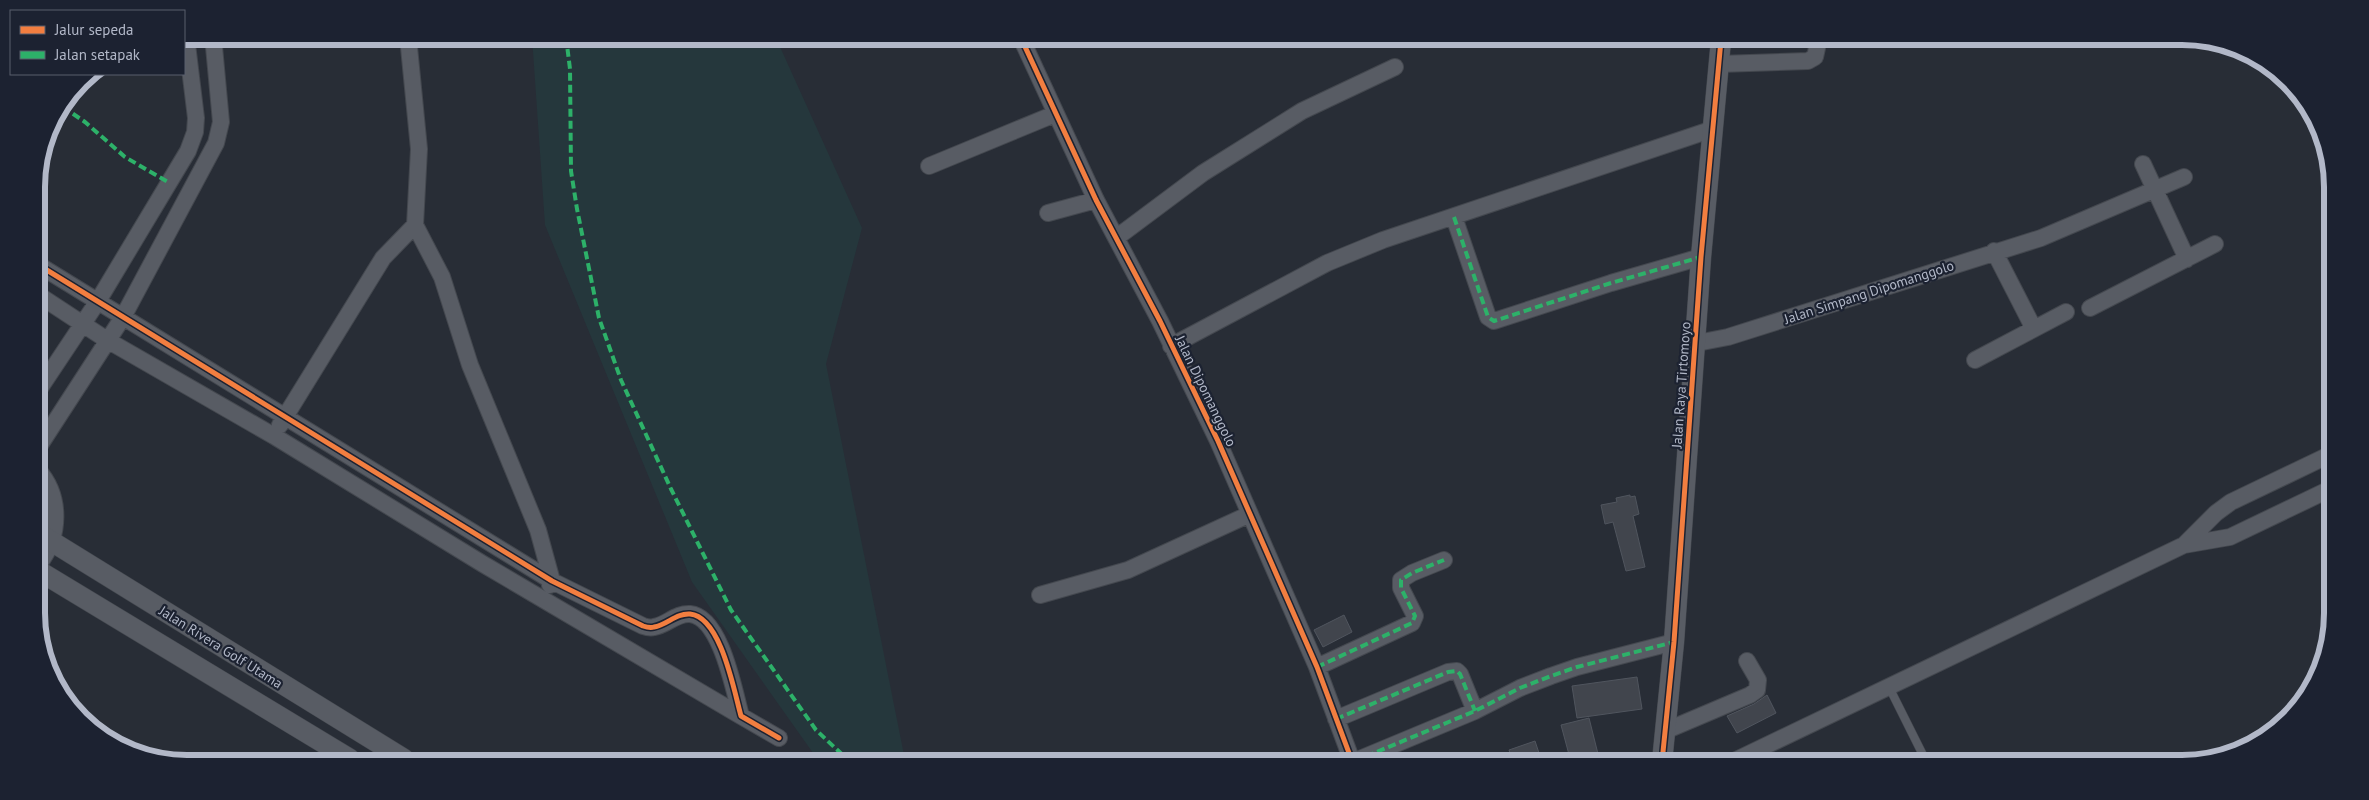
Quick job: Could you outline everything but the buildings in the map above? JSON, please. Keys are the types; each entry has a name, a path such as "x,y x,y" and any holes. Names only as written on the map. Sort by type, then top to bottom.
{"street":[{"path":"45,380 81,323 98,301 188,151 195,132 196,118 187,45"},
{"path":"45,437 123,317 216,143 221,122 214,45"},
{"path":"409,45 419,148 415,225 442,277 470,365 538,530 552,582 542,597"},
{"name":"Jalan Dipomanggolo","path":"1023,45 1096,200 1160,321 1218,441 1317,667 1351,755"},
{"name":"Jalan Raya Tirtomoyo","path":"1663,755 1674,642 1701,257 1721,45"},
{"path":"1719,64 1808,60 1815,57 1816,45"},
{"path":"1116,238 1203,174 1302,111 1395,67"},
{"path":"193,91 218,89"},
{"path":"929,166 1055,114"},
{"path":"1171,346 1327,263 1383,240 1713,128"},
{"path":"2142,164 2187,259"},
{"name":"Jalan Simpang Dipomanggolo","path":"1696,343 1728,337 2041,238 2184,178"},
{"path":"1048,213 1096,200"},
{"path":"1454,216 1488,317 1494,322 1611,283 1701,257"},
{"path":"274,436 383,258 415,225"},
{"path":"2090,308 2215,244"},
{"path":"1994,252 2034,329"},
{"path":"45,269 552,582 643,626 654,627 679,615 691,614 702,620 712,629 719,643 741,716"},
{"path":"45,299 107,340 274,436 483,564 779,738"},
{"path":"1975,360 2066,312"},
{"path":"2184,545 2216,513 2231,502 2324,456"},
{"path":"45,479 53,497 56,519 45,537"},
{"path":"1747,755 2184,545 2230,537 2324,492"},
{"path":"1040,594 1128,570 1250,514"},
{"name":"Jalan Rivera Golf Utama","path":"45,537 398,755"},
{"path":"1317,667 1412,623 1416,616 1401,588 1401,580 1412,572 1444,560"},
{"name":"Jalan Rivera Golf Utama","path":"45,575 343,755"},
{"path":"1368,755 1475,712 1520,688 1551,676 1577,667 1674,642"},
{"path":"1665,731 1750,695 1757,690 1758,680 1747,661"},
{"path":"1336,719 1456,670 1460,674 1475,712"}],"lane":[{"path":"1889,687 1923,755"}],"shaded area":[{"path":"533,45 779,45 862,228 826,364 904,755 814,755 692,582 545,225"}],"marked path":[{"path":"567,45 570,69 571,171 577,209 599,318 621,380 671,489 731,610 816,730 843,755"},
{"path":"68,110 85,122 125,157 168,182"},
{"path":"1454,217 1488,317 1494,321 1611,283 1701,257"},
{"path":"1317,667 1412,623 1415,616 1401,588 1401,580 1412,573 1444,560"},
{"path":"1369,755 1475,711 1520,688 1551,676 1577,667 1674,642"},
{"path":"1336,719 1448,672 1457,671 1460,674 1475,711"}],"cycle path":[{"path":"1024,45 1096,200 1160,321 1218,441 1317,667 1350,755"},
{"path":"1663,755 1674,642 1701,257 1721,45"},
{"path":"45,269 552,581 646,627 659,626 685,614 701,618 718,641 730,674 741,716 779,738"}]}
